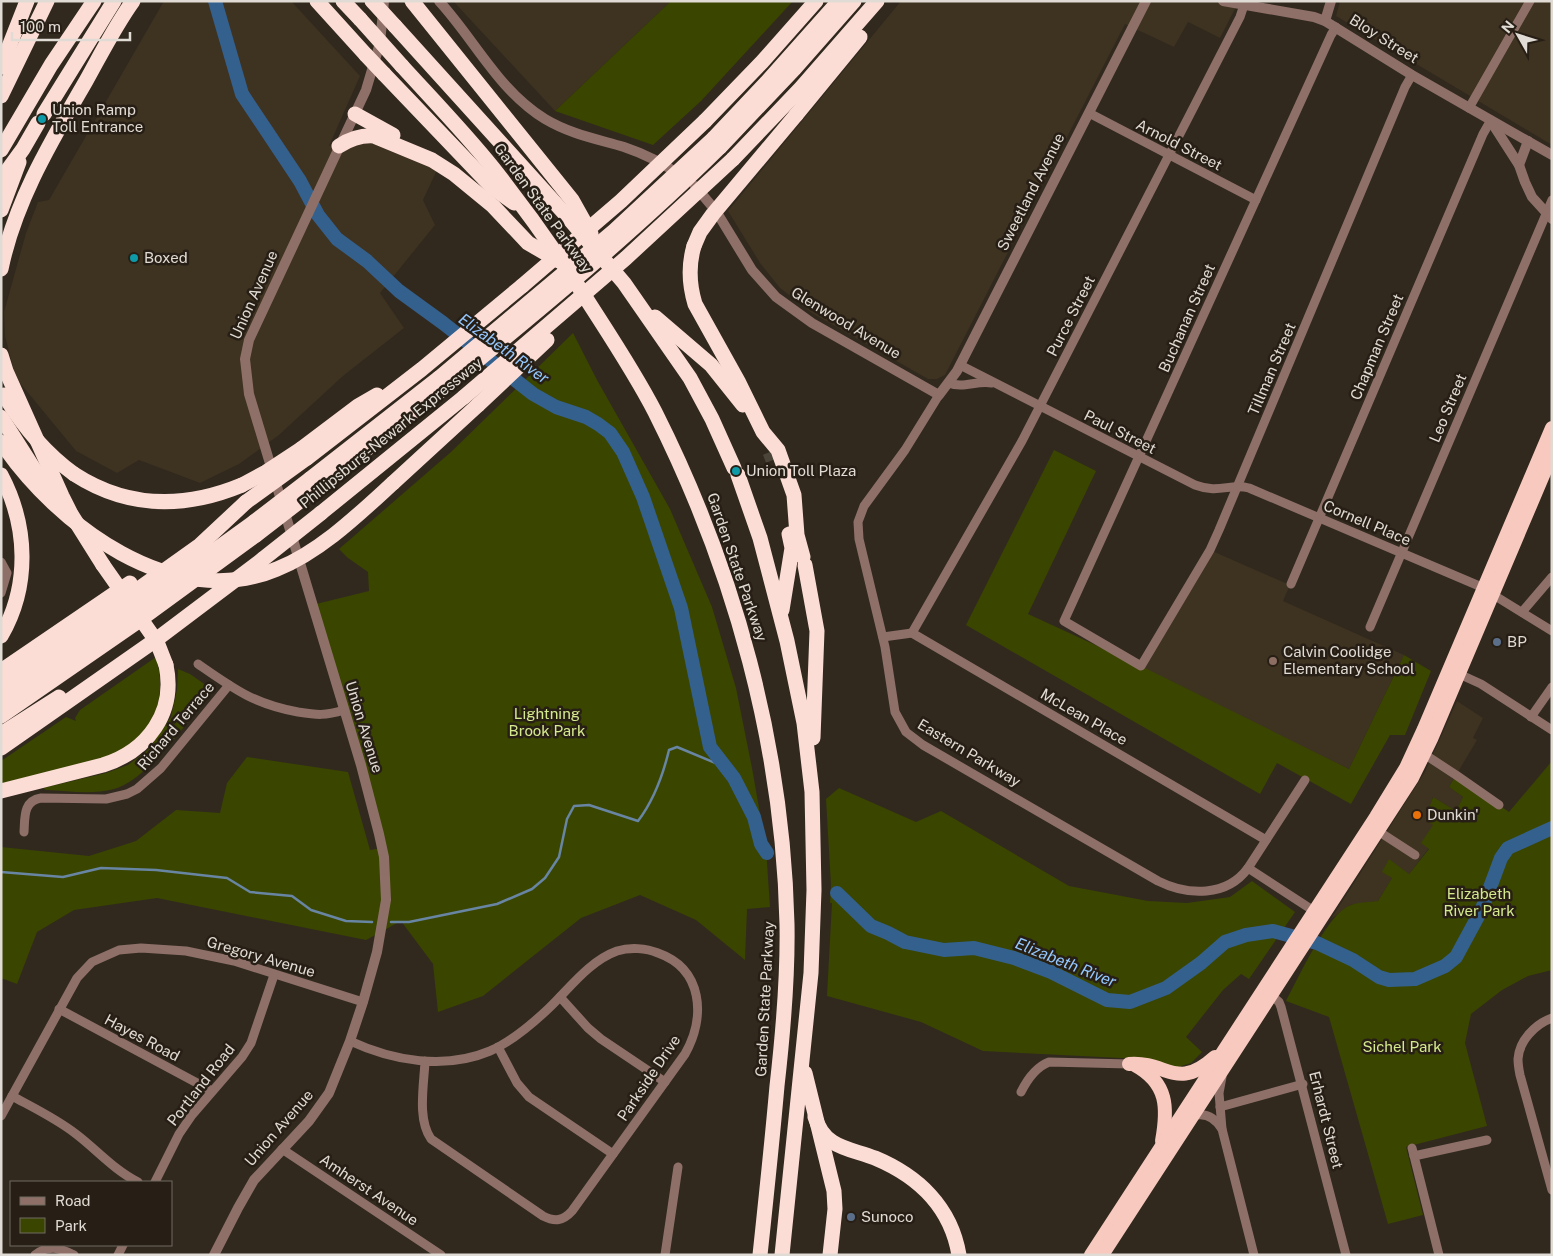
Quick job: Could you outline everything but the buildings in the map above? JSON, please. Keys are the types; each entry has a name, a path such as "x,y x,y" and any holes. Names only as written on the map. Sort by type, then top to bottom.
{"highway":[{"path":"1,67 27,1"},
{"path":"1,150 47,71 94,1"},
{"path":"1,179 23,149 114,1"},
{"path":"1,236 32,170 48,147 132,1"},
{"path":"317,1 493,188 526,210"},
{"name":"Garden State Parkway","path":"343,1 475,146 526,210 564,264 629,365 654,411 691,490 712,542 737,616 755,680 770,752 780,828 786,904 787,947 782,1036 760,1255"},
{"name":"Garden State Parkway","path":"372,1 606,261 640,304 690,378 712,419 736,471 760,538 781,616 802,715 812,792 814,914 802,1064 782,1255"},
{"path":"412,1 572,200 606,261"},
{"name":"Phillipsburg-Newark Expressway","path":"717,142 766,83 839,1"},
{"name":"Phillipsburg-Newark Expressway","path":"1,716 130,628 444,381 607,236 717,142 795,68 854,1"},
{"name":"Phillipsburg-Newark Expressway","path":"1,748 135,656 225,588 464,397 626,258 733,159 801,88 877,1"},
{"path":"781,616 792,548 785,496 761,428 739,383 695,304 690,285 691,259 694,246 708,220 873,20 881,1"},
{"name":"Phillipsburg-Newark Expressway","path":"1,671 246,502 304,454 422,369 599,221 705,121 815,3"},
{"path":"1,96 45,4"},
{"path":"355,114 402,140 475,190 528,243 564,264"},
{"path":"340,146 354,138 374,136 432,160"},
{"path":"1,269 18,215 48,147"},
{"path":"1,210 23,149"},
{"path":"1,442 24,472 65,514 96,537 149,566 176,576 203,580 245,579 270,572 294,562 330,537 393,483 566,322 626,258"},
{"path":"640,304 711,364 778,450 789,479 795,502 797,534 817,632 812,792"},
{"path":"1,355 6,371 71,514 103,565 157,642 166,665 168,685 163,712 153,730 135,750 111,763 1,791"},
{"path":"3,392 18,417 38,442 61,464 91,484 117,495 160,502 203,499 242,485 304,454"},
{"path":"1,417 67,519 103,565"},
{"path":"1313,920 1378,832 1404,791 1424,754 1459,674 1488,591 1552,428"},
{"path":"1091,1255 1225,1049 1292,955 1406,768 1552,454"},
{"path":"1,475 17,511 23,553 18,596 1,636"},
{"path":"1,687 200,545 246,502"},
{"name":"Phillipsburg-Newark Expressway","path":"1,702 255,528"},
{"path":"1,734 92,675 158,628 225,588"},
{"path":"1102,1255 1272,996 1292,955"},
{"path":"1129,1064 1142,1063 1183,1075 1194,1072 1204,1066 1225,1049"},
{"path":"802,1064 834,1191 835,1209 830,1255"},
{"path":"1129,1064 1140,1068 1153,1079 1163,1098 1166,1115 1161,1147"},
{"path":"815,1118 822,1134 831,1142 874,1158 899,1170 926,1190 946,1217 959,1255"}],"street":[{"name":"Union Avenue","path":"214,1255 241,1201 254,1180 321,1107 338,1073 363,1002 384,914 386,880 379,834 361,765 255,413 247,384 245,367 249,340 366,90 377,56 382,31 384,1"},
{"name":"Glenwood Avenue","path":"439,1 497,76 522,103 544,119 561,127 641,153 682,176 698,189 710,203 748,264 776,297 812,323 939,395"},
{"name":"Sweetland Avenue","path":"939,395 960,365 1146,1"},
{"name":"Bloy Street","path":"1223,1 1325,21 1412,75 1552,155"},
{"path":"1325,21 1331,1"},
{"path":"1469,108 1530,1"},
{"name":"Purce Street","path":"912,633 1022,441 1240,17 1244,5"},
{"name":"Buchanan Street","path":"1141,666 1064,621 1336,27"},
{"name":"Tillman Street","path":"1141,666 1210,550 1405,86 1412,75"},
{"name":"Arnold Street","path":"1089,113 1256,200"},
{"name":"Bloy Street","path":"1491,120 1519,164 1529,192 1549,216"},
{"name":"Chapman Street","path":"1291,584 1483,134 1491,120"},
{"path":"1519,164 1528,141"},
{"name":"Leo Street","path":"1370,627 1549,216 1552,200"},
{"name":"Paul Street","path":"960,365 1139,458 1206,489 1238,487"},
{"name":"Paul Street","path":"949,383 959,386 985,382 994,384"},
{"name":"Eastern Parkway","path":"939,395 905,450 867,501 859,517 859,540 883,637 894,712 906,732 914,739 1169,886 1188,891 1218,890 1239,880 1305,780"},
{"name":"Cornell Place","path":"1238,487 1249,488 1402,552 1488,591 1552,631"},
{"path":"1,562 7,573 1,592"},
{"path":"1522,612 1552,577"},
{"path":"883,637 912,633"},
{"name":"McLean Place","path":"912,633 1266,840"},
{"path":"198,664 252,699 278,708 328,716 344,710"},
{"path":"1459,674 1476,681 1552,730"},
{"name":"Richard Terrace","path":"24,832 26,807 33,800 40,798 106,799 127,794 145,784 161,768 228,685"},
{"path":"1531,717 1552,686"},
{"path":"1424,754 1456,774 1498,805"},
{"path":"1378,832 1415,855"},
{"path":"1248,868 1313,920"},
{"name":"Gregory Avenue","path":"1,1116 59,1009 86,967 105,955 126,948 186,951 214,956 363,1002"},
{"name":"Parkside Drive","path":"350,1041 383,1054 425,1061 471,1057 498,1047 533,1023 594,965 617,951 626,949 653,951 675,962 688,974 696,989 697,1021 691,1043 685,1054 568,1215 556,1220 550,1219 431,1140 425,1128 423,1116 425,1061"},
{"name":"Portland Road","path":"156,1181 179,1134 192,1115 242,1057 251,1043 274,975"},
{"name":"Erhardt Street","path":"1272,996 1279,1002 1281,1007 1303,1084 1346,1255"},
{"path":"560,997 588,1028 601,1039 665,1082"},
{"name":"Hayes Road","path":"59,1009 212,1091"},
{"path":"1552,1018 1538,1025 1530,1032 1522,1045 1518,1060 1520,1075 1552,1190"},
{"path":"498,1047 517,1083 529,1097 613,1154"},
{"path":"1021,1092 1032,1074 1042,1065 1050,1062 1129,1064"},
{"path":"1226,1065 1219,1088 1222,1129 1254,1255"},
{"path":"1220,1107 1303,1084"},
{"path":"12,1096 61,1123 125,1176 136,1181"},
{"path":"1193,1116 1199,1114 1211,1117 1218,1122 1222,1129"},
{"path":"1439,1255 1413,1152 1487,1140"},
{"name":"Amherst Avenue","path":"282,1149 441,1255"},
{"path":"665,1255 678,1167"},
{"path":"35,1255 44,1249 52,1247 62,1249 74,1255"}],"shaded area":[{"path":"164,1 292,2 360,76 329,146 375,141 437,170 423,200 435,225 380,293 404,328 343,376 279,435 239,464 200,483 139,460 117,473 76,451 20,383 14,371 5,336 4,312 26,233 38,202 49,200"},
{"path":"453,1 671,1 555,111"},
{"path":"901,1 1239,1 1220,38 1188,22 1174,47 1125,24 945,375 937,379 928,379 812,313 780,288 760,263 728,211"},
{"path":"1340,1 1552,1 1552,145 1336,16"},
{"name":"Calvin Coolidge Elementary School","path":"1210,550 1290,585 1283,601 1404,655 1349,769 1147,672 1141,666"},
{"path":"1457,701 1483,718 1473,738 1477,740 1449,787 1463,797 1456,811 1432,797 1433,825 1429,848 1409,874 1392,878 1378,901 1350,905 1331,919 1425,772"}],"green space":[{"path":"671,1 793,1 701,101 653,145 555,111"},
{"name":"Lightning Brook Park","path":"573,333 597,380 670,509 712,607 736,688 766,848 770,907 747,909 745,960 696,920 640,895 581,918 483,996 438,1012 433,964 401,921 366,940 157,898 74,910 37,932 17,984 1,978 1,847 89,856 136,841 176,810 220,813 227,783 247,757 348,772 370,850 382,848 312,605 369,591 368,572 339,549 451,452"},
{"path":"1054,450 1096,471 1028,614 1141,666 1349,769 1404,655 1431,671 1405,735 1390,735 1351,804 1277,763 1260,794 966,625"},
{"path":"156,657 159,672 159,700 149,725 129,745 105,759 1,786 1,761 66,717 76,721 75,718 80,710"},
{"path":"178,669 190,674 213,690 168,747 141,774 127,783 106,791 80,792 46,790 43,788 106,773 128,765 148,750 171,717 177,690"},
{"path":"1552,761 1552,970 1528,976 1502,990 1471,1014 1465,1043 1487,1126 1406,1147 1423,1215 1388,1224 1329,1017 1286,1001 1314,947 1342,910 1351,905 1378,901 1392,878 1382,872 1389,859 1409,874 1429,849 1421,843 1433,825 1425,820 1433,797 1456,811 1463,797 1449,787 1456,775 1509,812"},
{"path":"839,788 916,822 941,811 1069,886 1148,901 1187,903 1230,897 1252,881 1295,912 1249,979 1241,974 1223,990 1186,1037 1202,1052 1191,1063 1175,1068 1141,1059 983,1051 921,1022 827,996 832,903 830,903 831,885 826,799"}],"waterway":[{"name":"Elizabeth River","path":"215,1 242,94 300,181 318,215 337,239 367,261 399,291 533,394 556,407 586,417 598,424 610,433 623,452 643,497 681,608 710,747 734,778 754,817 761,844 767,853"},
{"path":"391,922 409,922 497,904 532,889 545,878 559,857 567,819 574,806 589,805 638,821 649,805 657,787 669,750 677,747 725,767"},
{"name":"Elizabeth River","path":"837,893 871,926 905,942 944,950 974,948 1014,958 1051,972 1107,1000 1130,1002 1166,988 1201,963 1225,942 1246,935 1273,931 1317,943 1353,960 1379,977 1389,980 1415,979 1445,966 1456,957 1482,909 1501,858 1508,848 1552,828"},
{"path":"1,872 63,877 101,868 156,870 227,878 250,892 292,896 311,910 346,921 372,922"}],"tunnel":[{"path":"770,452 773,460"}],"place":[{"name":"Union Ramp Toll Entrance","path":"42,119"},
{"name":"Boxed","path":"134,258"},
{"name":"Union Toll Plaza","path":"736,471"},
{"name":"BP","path":"1497,642"},
{"name":"Calvin Coolidge Elementary School","path":"1273,661"},
{"name":"Dunkin'","path":"1417,815"},
{"name":"Sunoco","path":"851,1217"}],"park label":[{"name":"Elizabeth River Park","path":"1479,902"},
{"name":"Sichel Park","path":"1402,1047"}]}
